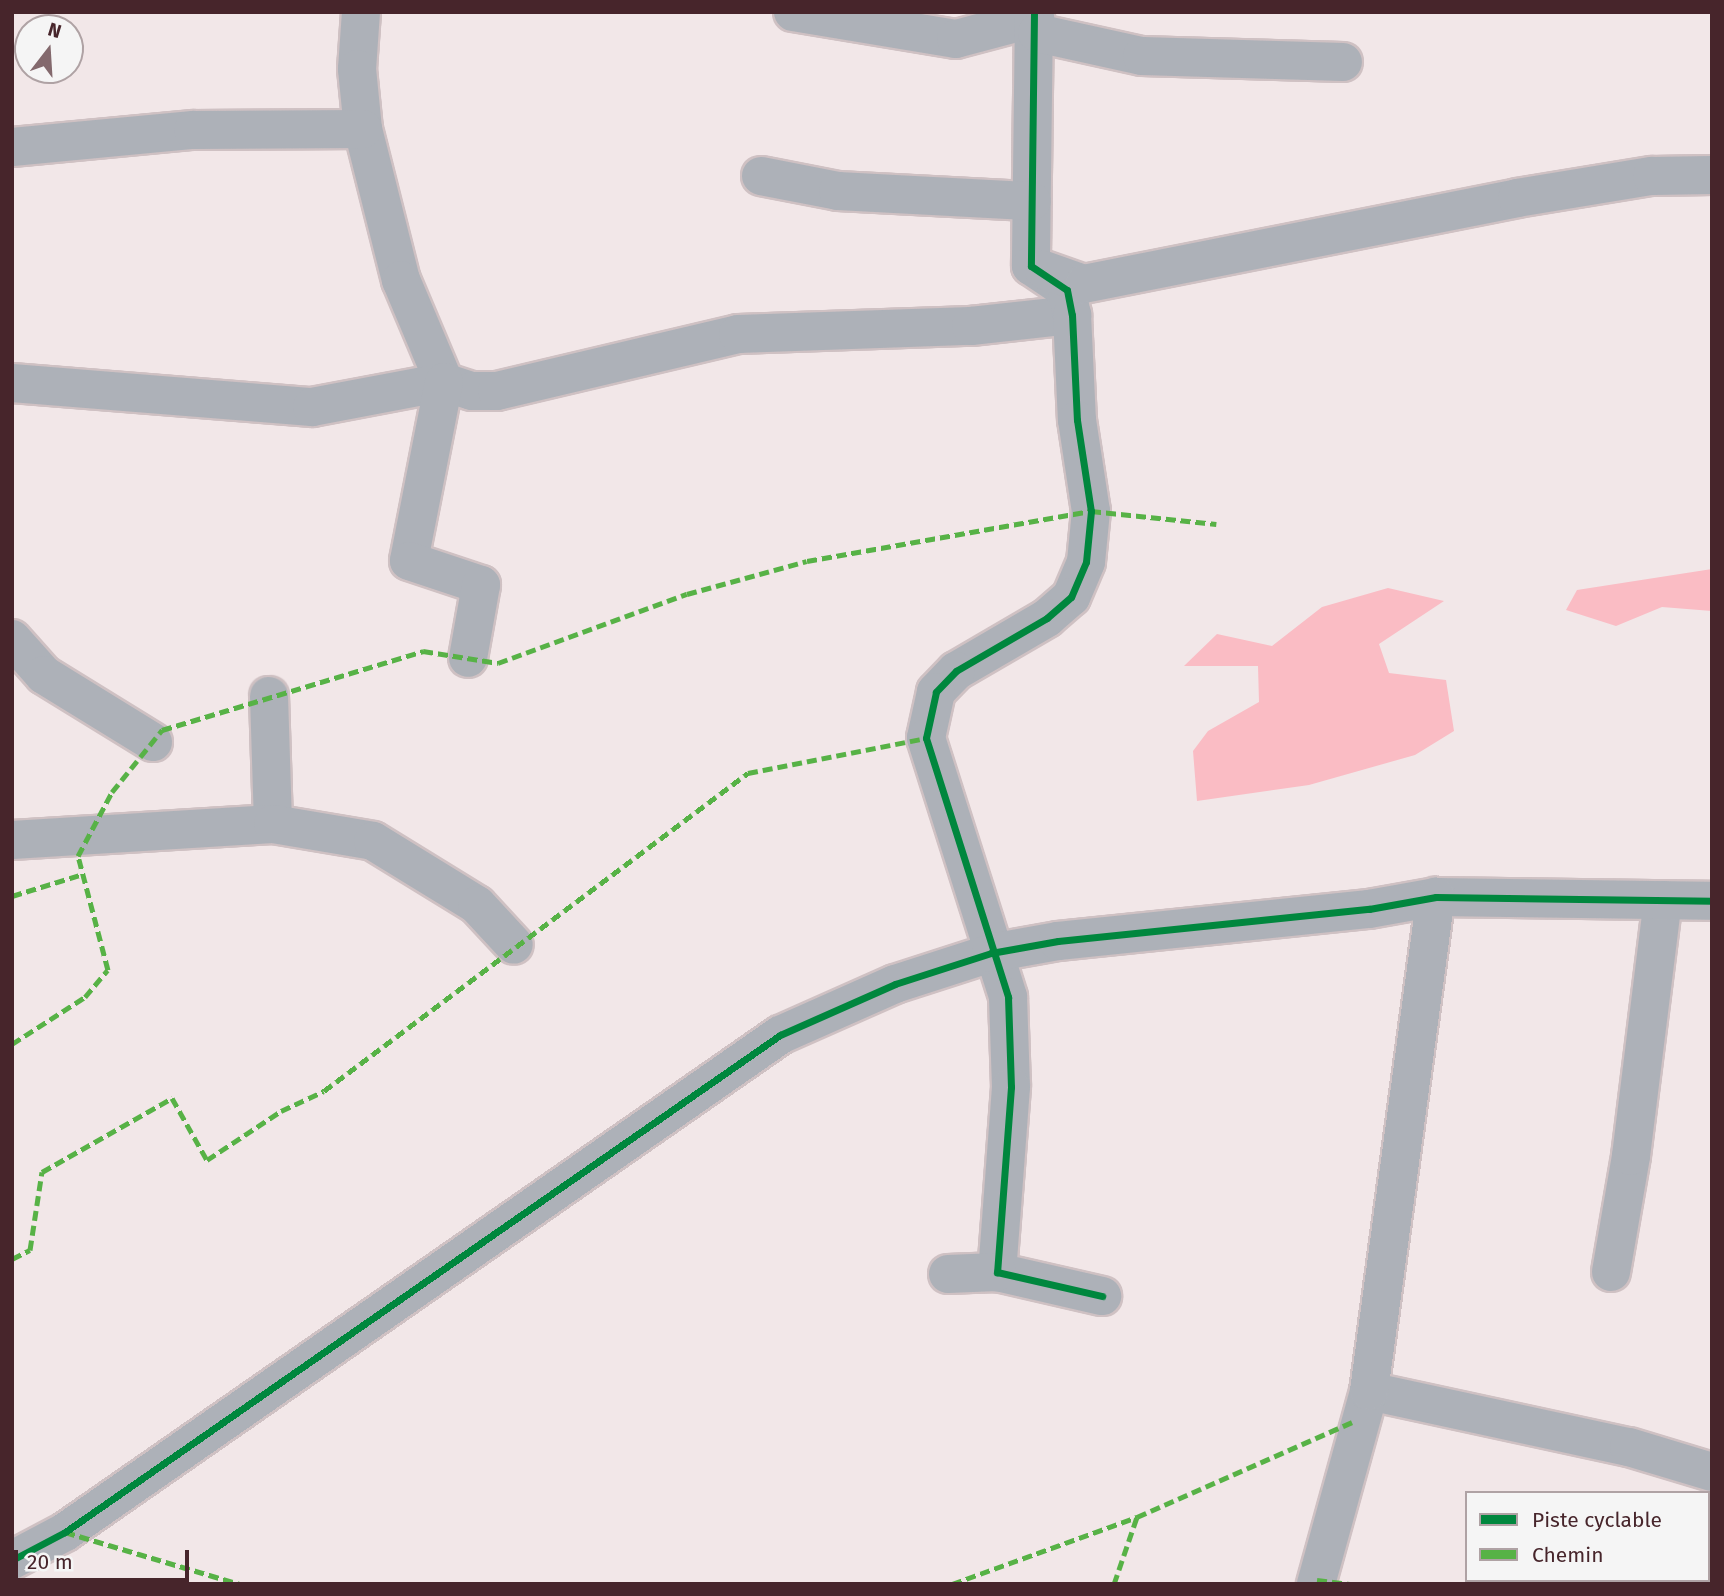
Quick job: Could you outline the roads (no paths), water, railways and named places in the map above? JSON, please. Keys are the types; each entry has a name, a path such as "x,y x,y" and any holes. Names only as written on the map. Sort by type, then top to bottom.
{"street":[{"path":"361,12 358,69 363,129 401,280 444,382 410,561 481,585 468,657"},
{"path":"793,12 956,39 1035,21 1142,57 1343,62"},
{"path":"1031,266 1035,21"},
{"path":"12,147 193,130 363,129"},
{"path":"1031,266 1084,284 1517,198 1652,176 1712,175"},
{"path":"761,176 838,191 1032,201"},
{"path":"998,1272 1011,1087 1008,997 991,953 926,738 936,692 968,663 1047,618 1071,597 1086,562 1091,511 1077,420 1072,314 1067,290 1031,266"},
{"path":"12,383 312,407 444,382 472,391 497,391 738,334 971,326 1072,314"},
{"path":"12,639 44,675 153,742"},
{"path":"269,696 272,824"},
{"path":"12,840 272,824 373,841 477,905 514,945"},
{"path":"1316,1584 1369,1391 1436,897"},
{"path":"12,1560 76,1524 780,1035 895,984 991,953 1436,897 1712,901"},
{"path":"1611,1272 1631,1156 1663,900"},
{"path":"948,1274 998,1272 1102,1296"},
{"path":"1369,1391 1629,1447 1712,1472"}]}
